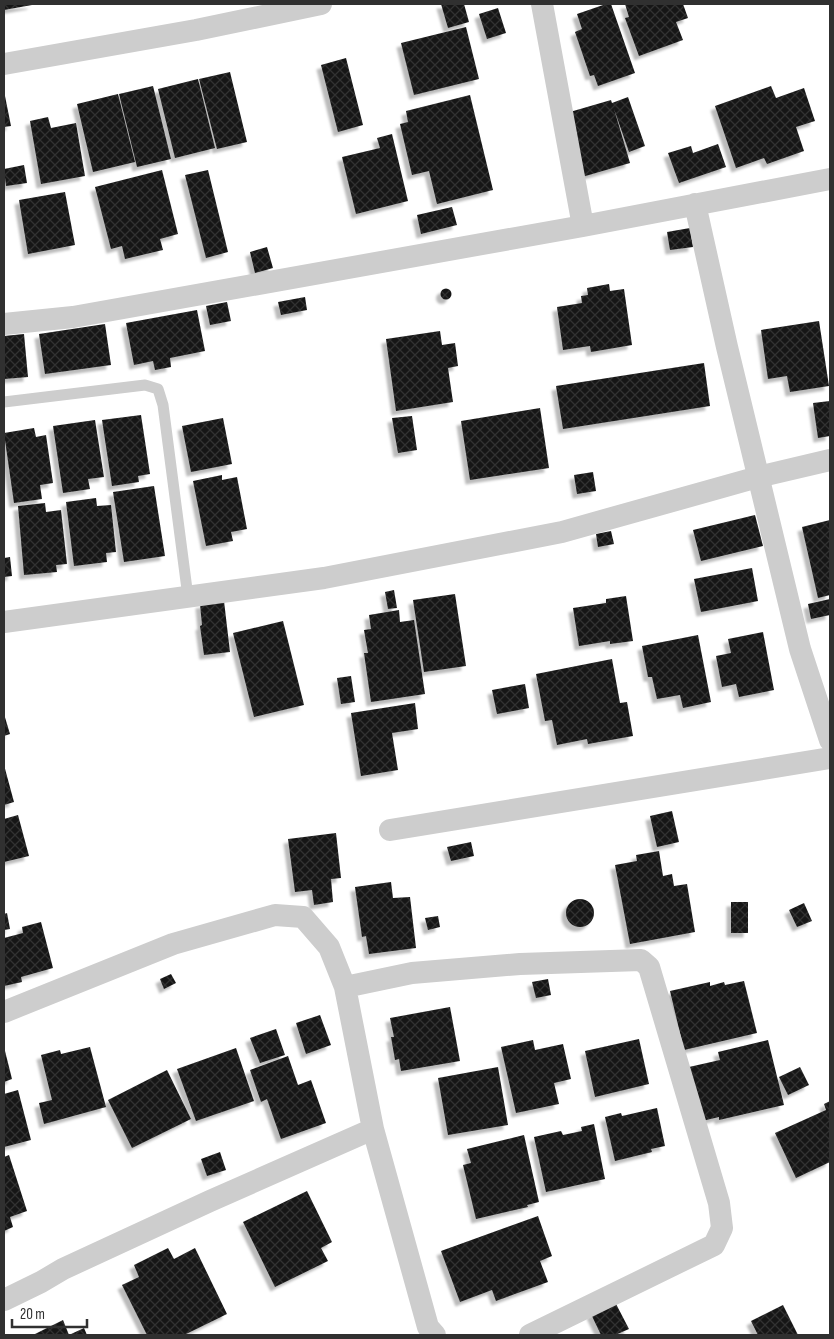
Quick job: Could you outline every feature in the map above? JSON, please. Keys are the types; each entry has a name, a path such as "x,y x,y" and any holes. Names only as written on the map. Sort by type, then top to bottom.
{"street":[{"path":"4,64 196,30 321,4"},
{"path":"542,4 583,226"},
{"path":"4,324 73,317 583,226 830,179"},
{"path":"695,204 726,347 800,649 830,740"},
{"path":"4,622 324,578 562,532 758,477 830,460"},
{"path":"390,830 830,758"},
{"path":"4,1012 173,944 275,915 303,917 329,947 345,987 373,1129 428,1327 435,1335"},
{"path":"345,987 412,973 520,964 641,960 649,967 719,1203 722,1228 714,1244 530,1335"},
{"path":"4,1300 41,1282 63,1268 373,1129"}],"lane":[{"path":"4,402 145,385 158,389 164,405 188,597"}],"building":[{"path":"4,4 32,4 32,5 4,10"},
{"path":"441,4 464,4 469,22 448,28"},
{"path":"611,4 635,73 598,86 594,75 590,76 575,32 582,29 577,14"},
{"path":"625,4 683,4 688,18 676,22 683,40 639,56 625,18 629,17"},
{"path":"498,8 506,33 487,39 479,14"},
{"path":"466,27 479,79 414,95 401,43"},
{"path":"346,58 363,125 338,132 321,65"},
{"path":"230,72 247,142 217,149 199,79"},
{"path":"198,79 215,148 175,158 158,89"},
{"path":"153,86 171,159 137,167 119,94"},
{"path":"771,86 776,98 804,88 815,121 796,127 804,151 767,164 764,158 736,168 715,106"},
{"path":"4,91 11,126 4,127"},
{"path":"118,94 135,162 93,172 77,104"},
{"path":"470,95 493,190 437,204 429,171 412,175 400,124 408,122 406,111"},
{"path":"628,97 645,146 629,152 614,109 630,163 582,177 563,114 611,100 612,103"},
{"path":"48,117 51,128 76,123 85,176 41,184 30,121"},
{"path":"392,134 408,201 356,214 342,157 380,148 377,138"},
{"path":"718,144 726,167 679,183 668,153 691,146 693,153"},
{"path":"24,165 27,183 6,186 4,169"},
{"path":"162,170 178,234 160,239 163,250 125,259 122,246 111,249 95,187"},
{"path":"208,170 228,252 206,258 185,175"},
{"path":"65,192 75,245 28,254 19,200"},
{"path":"452,207 457,225 421,234 417,215"},
{"path":"690,228 693,247 670,250 667,232"},
{"path":"267,247 273,268 255,273 250,252"},
{"path":"609,284 610,291 624,289 632,345 591,352 590,346 563,350 557,307 582,303 581,296 588,295 587,288"},
{"path":"444,289 448,289 451,294 450,298 444,299 441,296 441,292"},
{"path":"305,297 307,310 281,315 278,302"},
{"path":"227,302 231,321 210,325 206,306"},
{"path":"197,310 205,351 170,358 171,367 155,370 153,361 134,365 126,323"},
{"path":"819,321 829,386 790,392 787,376 768,379 761,330"},
{"path":"105,324 111,365 45,374 39,334"},
{"path":"440,331 442,345 455,343 458,366 448,368 453,402 396,411 386,339"},
{"path":"24,334 28,377 4,379 4,336"},
{"path":"704,363 710,406 563,429 556,386"},
{"path":"830,401 830,436 818,438 813,403"},
{"path":"540,408 549,468 470,480 461,421"},
{"path":"141,415 150,474 138,476 139,482 112,486 102,420"},
{"path":"412,416 417,450 398,453 392,418"},
{"path":"223,418 232,464 191,472 182,426"},
{"path":"95,420 104,477 88,479 90,489 63,493 53,426"},
{"path":"34,428 36,437 46,435 53,483 40,485 42,499 14,503 4,433"},
{"path":"593,472 596,491 577,494 574,475"},
{"path":"222,475 222,480 237,477 247,529 231,532 233,541 206,546 193,481"},
{"path":"154,486 165,556 124,562 113,492"},
{"path":"96,498 97,506 111,505 116,552 106,553 107,562 74,566 66,502"},
{"path":"45,503 46,512 61,510 67,564 56,565 57,572 24,575 18,506"},
{"path":"755,515 763,546 701,561 693,530"},
{"path":"830,520 830,595 818,598 802,527"},
{"path":"611,531 614,544 598,547 596,534"},
{"path":"10,557 12,576 4,577 4,558"},
{"path":"752,568 758,601 701,612 694,579"},
{"path":"394,590 397,608 388,609 385,592"},
{"path":"455,594 466,666 424,672 413,600"},
{"path":"626,596 633,641 610,644 610,641 579,646 573,608 606,603 606,599"},
{"path":"830,599 830,615 811,619 808,604"},
{"path":"224,601 230,652 204,655 200,626 202,625 200,604"},
{"path":"399,610 400,622 414,620 425,694 371,702 364,653 368,653 364,630 371,629 369,615"},
{"path":"283,621 304,705 254,717 233,633"},
{"path":"763,632 774,690 739,697 736,684 722,687 716,656 731,653 728,639"},
{"path":"698,635 711,702 683,708 680,695 657,699 652,677 648,677 642,646"},
{"path":"612,659 620,703 627,702 633,736 588,744 587,739 557,745 552,720 545,721 536,674"},
{"path":"351,676 355,702 341,704 337,678"},
{"path":"525,684 529,708 497,714 492,690"},
{"path":"415,703 418,729 392,733 398,770 361,776 351,713"},
{"path":"4,714 10,734 4,736"},
{"path":"4,765 14,802 4,805"},
{"path":"672,811 679,842 657,847 650,816"},
{"path":"18,815 29,856 4,862 4,819"},
{"path":"336,833 341,878 331,879 333,902 314,905 312,890 295,892 288,839"},
{"path":"471,842 474,856 451,861 447,847"},
{"path":"659,851 663,876 672,874 674,886 687,884 695,932 630,944 615,865 637,861 636,855"},
{"path":"391,882 393,898 410,897 416,948 369,954 366,936 362,937 355,887"},
{"path":"580,899 590,903 594,913 590,923 580,927 570,923 566,913 570,903"},
{"path":"731,902 748,902 748,933 731,933"},
{"path":"804,903 812,921 797,927 789,910"},
{"path":"7,913 10,929 4,930 4,914"},
{"path":"438,916 440,927 428,930 425,918"},
{"path":"41,922 53,968 21,977 22,982 4,986 4,938 23,933 22,927"},
{"path":"171,974 176,983 164,989 160,979"},
{"path":"548,979 551,995 536,998 532,982"},
{"path":"744,981 757,1033 684,1050 670,991 710,982 710,986 724,982 725,985"},
{"path":"450,1007 460,1061 401,1071 399,1059 395,1060 391,1037 394,1037 390,1018"},
{"path":"320,1015 331,1045 306,1054 296,1023"},
{"path":"276,1029 285,1055 260,1063 250,1038"},
{"path":"639,1039 649,1084 595,1097 585,1051"},
{"path":"533,1040 535,1050 563,1044 571,1079 554,1083 559,1104 516,1113 501,1047"},
{"path":"768,1040 784,1105 719,1120 719,1117 702,1121 689,1067 720,1060 718,1052"},
{"path":"4,1047 12,1079 4,1082"},
{"path":"90,1047 106,1107 44,1124 39,1103 52,1100 41,1055 60,1050 61,1054"},
{"path":"236,1048 254,1101 196,1121 177,1069"},
{"path":"288,1056 298,1085 311,1080 326,1123 281,1139 267,1099 261,1102 250,1070"},
{"path":"498,1067 508,1125 448,1135 438,1078"},
{"path":"800,1067 809,1085 788,1095 779,1077"},
{"path":"167,1070 191,1119 132,1148 108,1100"},
{"path":"18,1090 31,1140 4,1147 4,1094"},
{"path":"830,1101 830,1162 796,1178 775,1133 826,1110 824,1104"},
{"path":"657,1108 665,1146 651,1149 652,1152 615,1161 605,1117 621,1113 622,1116"},
{"path":"594,1124 605,1179 546,1192 534,1137 561,1131 563,1135 582,1131 581,1127"},
{"path":"524,1135 539,1202 527,1205 528,1207 476,1219 463,1165 471,1163 467,1149"},
{"path":"220,1152 226,1170 207,1176 201,1159"},
{"path":"9,1155 27,1211 10,1217 13,1227 4,1231 4,1157"},
{"path":"307,1191 332,1242 321,1248 328,1261 275,1287 243,1222"},
{"path":"538,1216 552,1256 540,1261 548,1282 496,1301 492,1290 460,1302 441,1251"},
{"path":"168,1248 174,1259 195,1248 227,1314 184,1335 147,1335 122,1285 139,1277 134,1265"},
{"path":"615,1302 629,1329 615,1335 601,1335 591,1314"},
{"path":"783,1305 798,1335 758,1335 751,1321"},
{"path":"63,1320 69,1335 33,1335"},
{"path":"84,1328 87,1335 69,1335"}]}
